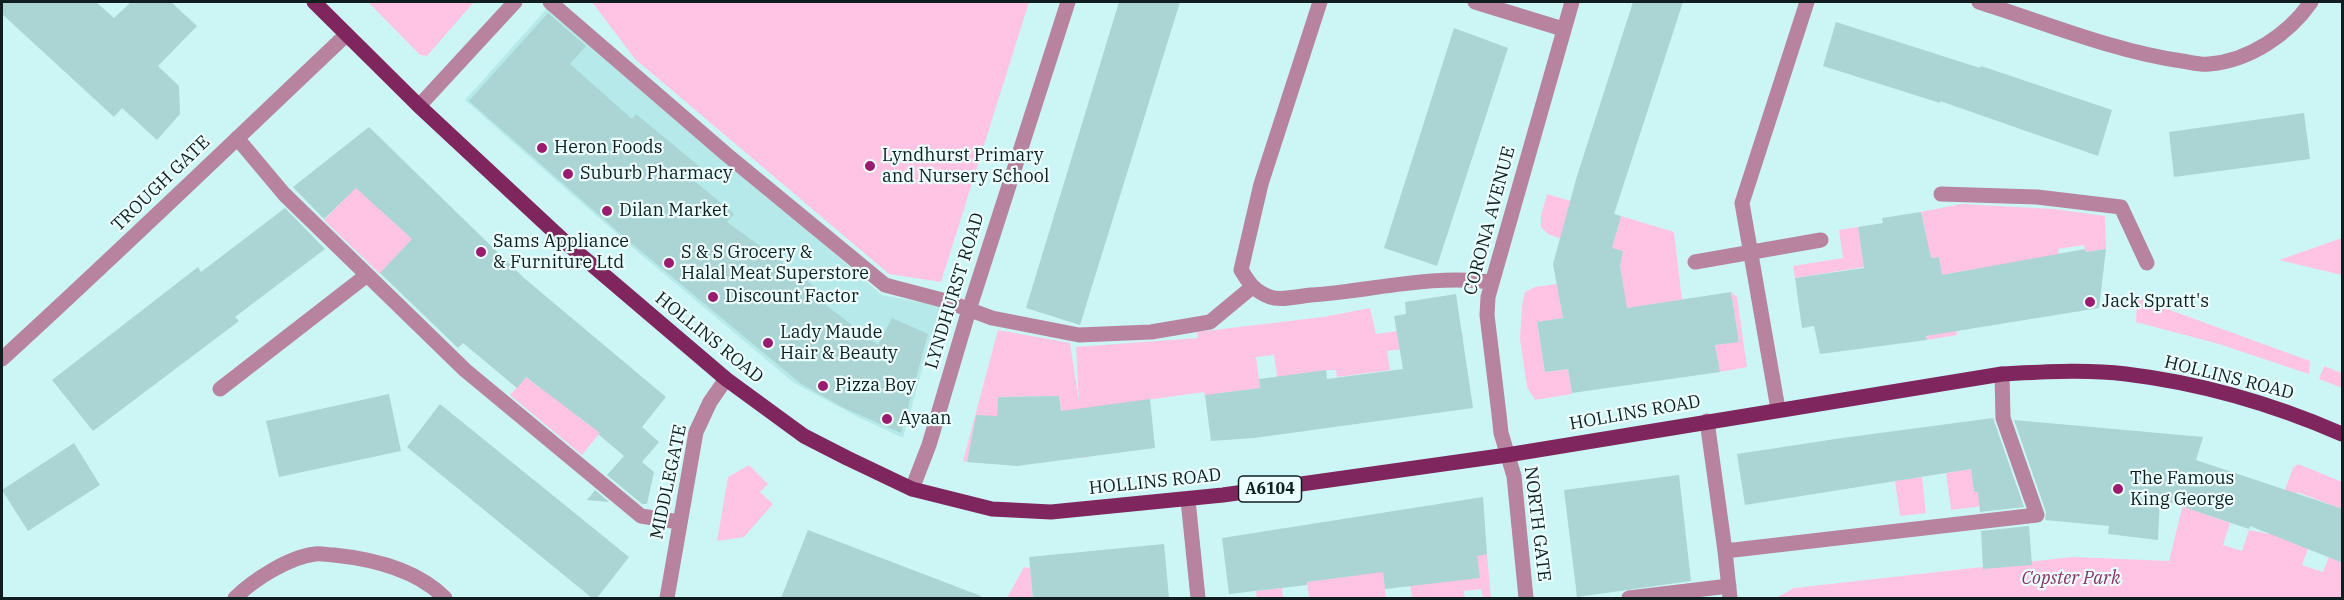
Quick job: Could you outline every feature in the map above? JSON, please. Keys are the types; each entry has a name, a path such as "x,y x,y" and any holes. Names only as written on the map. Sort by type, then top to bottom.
{"main road":[{"name":"HOLLINS ROAD","path":"314,2 419,106 564,242 726,380 804,436 912,489 992,509 1051,512 1188,500 1507,454 2002,374 2075,371 2125,374 2196,385 2282,409 2343,434"}],"street":[{"path":"419,106 515,2"},
{"path":"550,2 726,154 885,285 946,301 992,318 1079,334 1151,332 1209,322 1251,288"},
{"name":"LYNDHURST ROAD","path":"912,489 929,445 969,310 1068,2"},
{"path":"1320,2 1262,184 1241,270 1251,288 1272,298 1332,294 1429,281 1465,279 1491,282"},
{"path":"1475,2 1563,29"},
{"name":"CORONA AVENUE","path":"1507,454 1501,433 1487,315 1491,282 1572,2"},
{"path":"1778,409 1742,203 1807,2"},
{"path":"1979,2 2150,57 2208,64 2243,56 2274,41 2302,15 2311,2"},
{"name":"TROUGH GATE","path":"2,359 127,244 346,35"},
{"path":"237,138 284,194 465,370 641,516 679,522"},
{"path":"1941,194 2037,197 2121,207 2147,263"},
{"path":"1695,262 1821,240"},
{"path":"220,389 367,275"},
{"path":"1725,551 2037,515 2003,418 2002,374"},
{"name":"MIDDLEGATE","path":"668,598 696,432 710,402 726,380"},
{"path":"1629,598 1730,592 1707,421"},
{"name":"NORTH GATE","path":"1507,454 1514,476 1526,598"},
{"path":"1188,500 1198,598"},
{"path":"235,598 249,584 283,565 315,554 358,557 406,571 445,598"}],"shaded area":[{"path":"549,6 882,295 940,306 903,438 794,383 633,248 465,100"}],"green space":[{"path":"368,2 474,2 427,56 420,55"},
{"name":"Lyndhurst Primary and Nursery School","path":"592,2 1029,2 941,282 889,274 635,59"},
{"path":"356,187 412,239 380,274 324,220"},
{"path":"1547,194 1571,201 1561,239 1548,234 1541,227 1541,216"},
{"path":"1961,204 2054,209 2105,216 2106,249 2086,252 2084,245 2058,249 2059,256 1946,274 1957,335 1927,340 1923,310 1946,307 1939,257 1915,260 1911,235 1926,233 1921,212"},
{"path":"1621,216 1674,232 1682,300 1614,310 1609,282 1622,280 1620,266 1612,248"},
{"path":"1858,227 1864,267 1795,278 1793,266 1843,258 1839,230"},
{"path":"2342,238 2342,275 2279,260"},
{"path":"1557,284 1563,318 1537,322 1545,372 1568,369 1572,394 1535,400 1527,387 1520,339 1522,305 1525,292 1535,287"},
{"path":"1731,292 1737,297 1747,367 1720,372 1715,345 1739,341"},
{"path":"2137,298 2310,361 2309,374 2219,344 2136,322"},
{"path":"1370,308 1376,334 1439,325 1441,338 1463,334 1463,342 1387,351 1390,370 1337,377 1336,370 1320,371 1278,384 1274,355 1256,357 1260,388 1220,393 1220,397 1205,398 1204,392 1082,409 1088,457 1081,458 1062,413 1059,396 998,397 997,416 976,416 967,462 963,461 998,330 1070,343 1079,403 1076,347 1198,338 1197,332 1323,317"},
{"path":"2324,366 2342,373 2342,388 2319,379"},
{"path":"551,375 565,406 589,425 608,423 582,455 510,395 526,377 540,388"},
{"name":"Copster Park","path":"2298,464 2342,482 2342,509 2297,492 2279,537 2308,549 2302,565 2323,572 2329,557 2342,563 2342,598 1776,598 1794,588 2072,557 2169,561 2185,496 2205,487 2196,511 2230,523 2223,545 2242,551 2249,530 2269,534 2293,468"},
{"path":"749,465 768,484 760,492 773,504 744,537 717,541 728,477"},
{"path":"1971,469 1974,492 1993,490 2006,503 1951,510 1946,473"},
{"path":"1922,477 1926,513 1900,516 1895,481"},
{"path":"1487,554 1491,598 1483,598 1481,589 1464,591 1465,598 1412,598 1407,566"},
{"path":"1024,567 1030,568 1033,598 1007,598"},
{"path":"1383,571 1386,598 1309,598 1307,582"},
{"path":"1282,588 1283,598 1257,598 1256,591"}],"building":[{"path":"2,2 96,2 114,18 131,2 171,2 197,26 158,66 179,86 180,114 157,140 122,108 114,117 2,14"},
{"path":"1119,2 1180,2 1080,325 1026,308"},
{"path":"1633,2 1683,2 1614,214 1621,216 1612,248 1623,251 1620,266 1627,308 1731,292 1739,342 1715,345 1720,372 1572,393 1568,369 1545,372 1537,322 1563,318 1553,264 1577,176"},
{"path":"548,13 586,46 570,64 632,119 636,114 700,167 691,178 734,214 727,222 805,279 819,291 814,296 878,345 892,318 928,334 901,433 844,408 800,383 624,237 469,101"},
{"path":"1836,22 1980,68 1981,66 2112,110 2098,156 1940,101 1940,103 1823,66"},
{"path":"1454,28 1508,48 1437,266 1384,248"},
{"path":"2304,113 2310,159 2174,177 2169,132"},
{"path":"369,127 524,278 666,397 642,427 659,442 642,462 654,472 647,504 642,504 607,475 624,456 598,434 600,433 526,377 517,388 463,343 458,348 380,273 412,239 356,188 324,219 293,187"},
{"path":"285,208 325,249 235,317 239,321 93,431 52,380 198,267 201,272"},
{"path":"1921,212 1931,258 1939,257 1942,275 2085,249 2086,252 2106,249 2099,308 1926,336 1927,340 1820,354 1814,326 1802,328 1795,278 1864,268 1858,227 1883,223 1882,218"},
{"path":"1456,294 1473,408 1254,438 1211,441 1205,395 1260,388 1259,379 1326,370 1327,379 1403,369 1394,316 1406,314 1405,302"},
{"path":"389,394 401,451 279,477 266,421"},
{"path":"1059,396 1061,411 1150,399 1155,448 1017,466 967,462 976,415 997,416 998,397"},
{"path":"440,404 629,557 597,598 592,598 407,447"},
{"path":"1993,418 2024,507 1980,512 1978,492 1974,492 1971,469 1745,505 1737,454"},
{"path":"2014,420 2203,437 2196,460 2343,509 2343,563 2250,526 2249,529 2160,499 2158,540 2108,534 2109,526 2045,520 2046,512"},
{"path":"74,443 100,485 28,531 2,490"},
{"path":"1679,475 1691,581 1577,597 1564,490"},
{"path":"595,490 609,502 587,500"},
{"path":"1483,497 1487,554 1477,556 1480,578 1385,589 1383,572 1307,582 1307,585 1229,594 1222,538"},
{"path":"2029,526 2032,565 1983,569 1981,531"},
{"path":"808,530 981,596 980,598 781,598"},
{"path":"1164,544 1169,598 1033,598 1029,557"}],"place":[{"name":"Heron Foods","path":"542,148"},
{"name":"Lyndhurst Primary and Nursery School","path":"870,166"},
{"name":"Suburb Pharmacy","path":"568,174"},
{"name":"Dilan Market","path":"607,211"},
{"name":"Sams Appliance & Furniture Ltd","path":"481,252"},
{"name":"S & S Grocery & Halal Meat Superstore","path":"669,263"},
{"name":"Discount Factor","path":"713,297"},
{"name":"Jack Spratt's","path":"2090,302"},
{"name":"Lady Maude Hair & Beauty","path":"768,343"},
{"name":"Pizza Boy","path":"823,386"},
{"name":"Ayaan","path":"887,419"},
{"name":"The Famous King George","path":"2118,489"}]}
